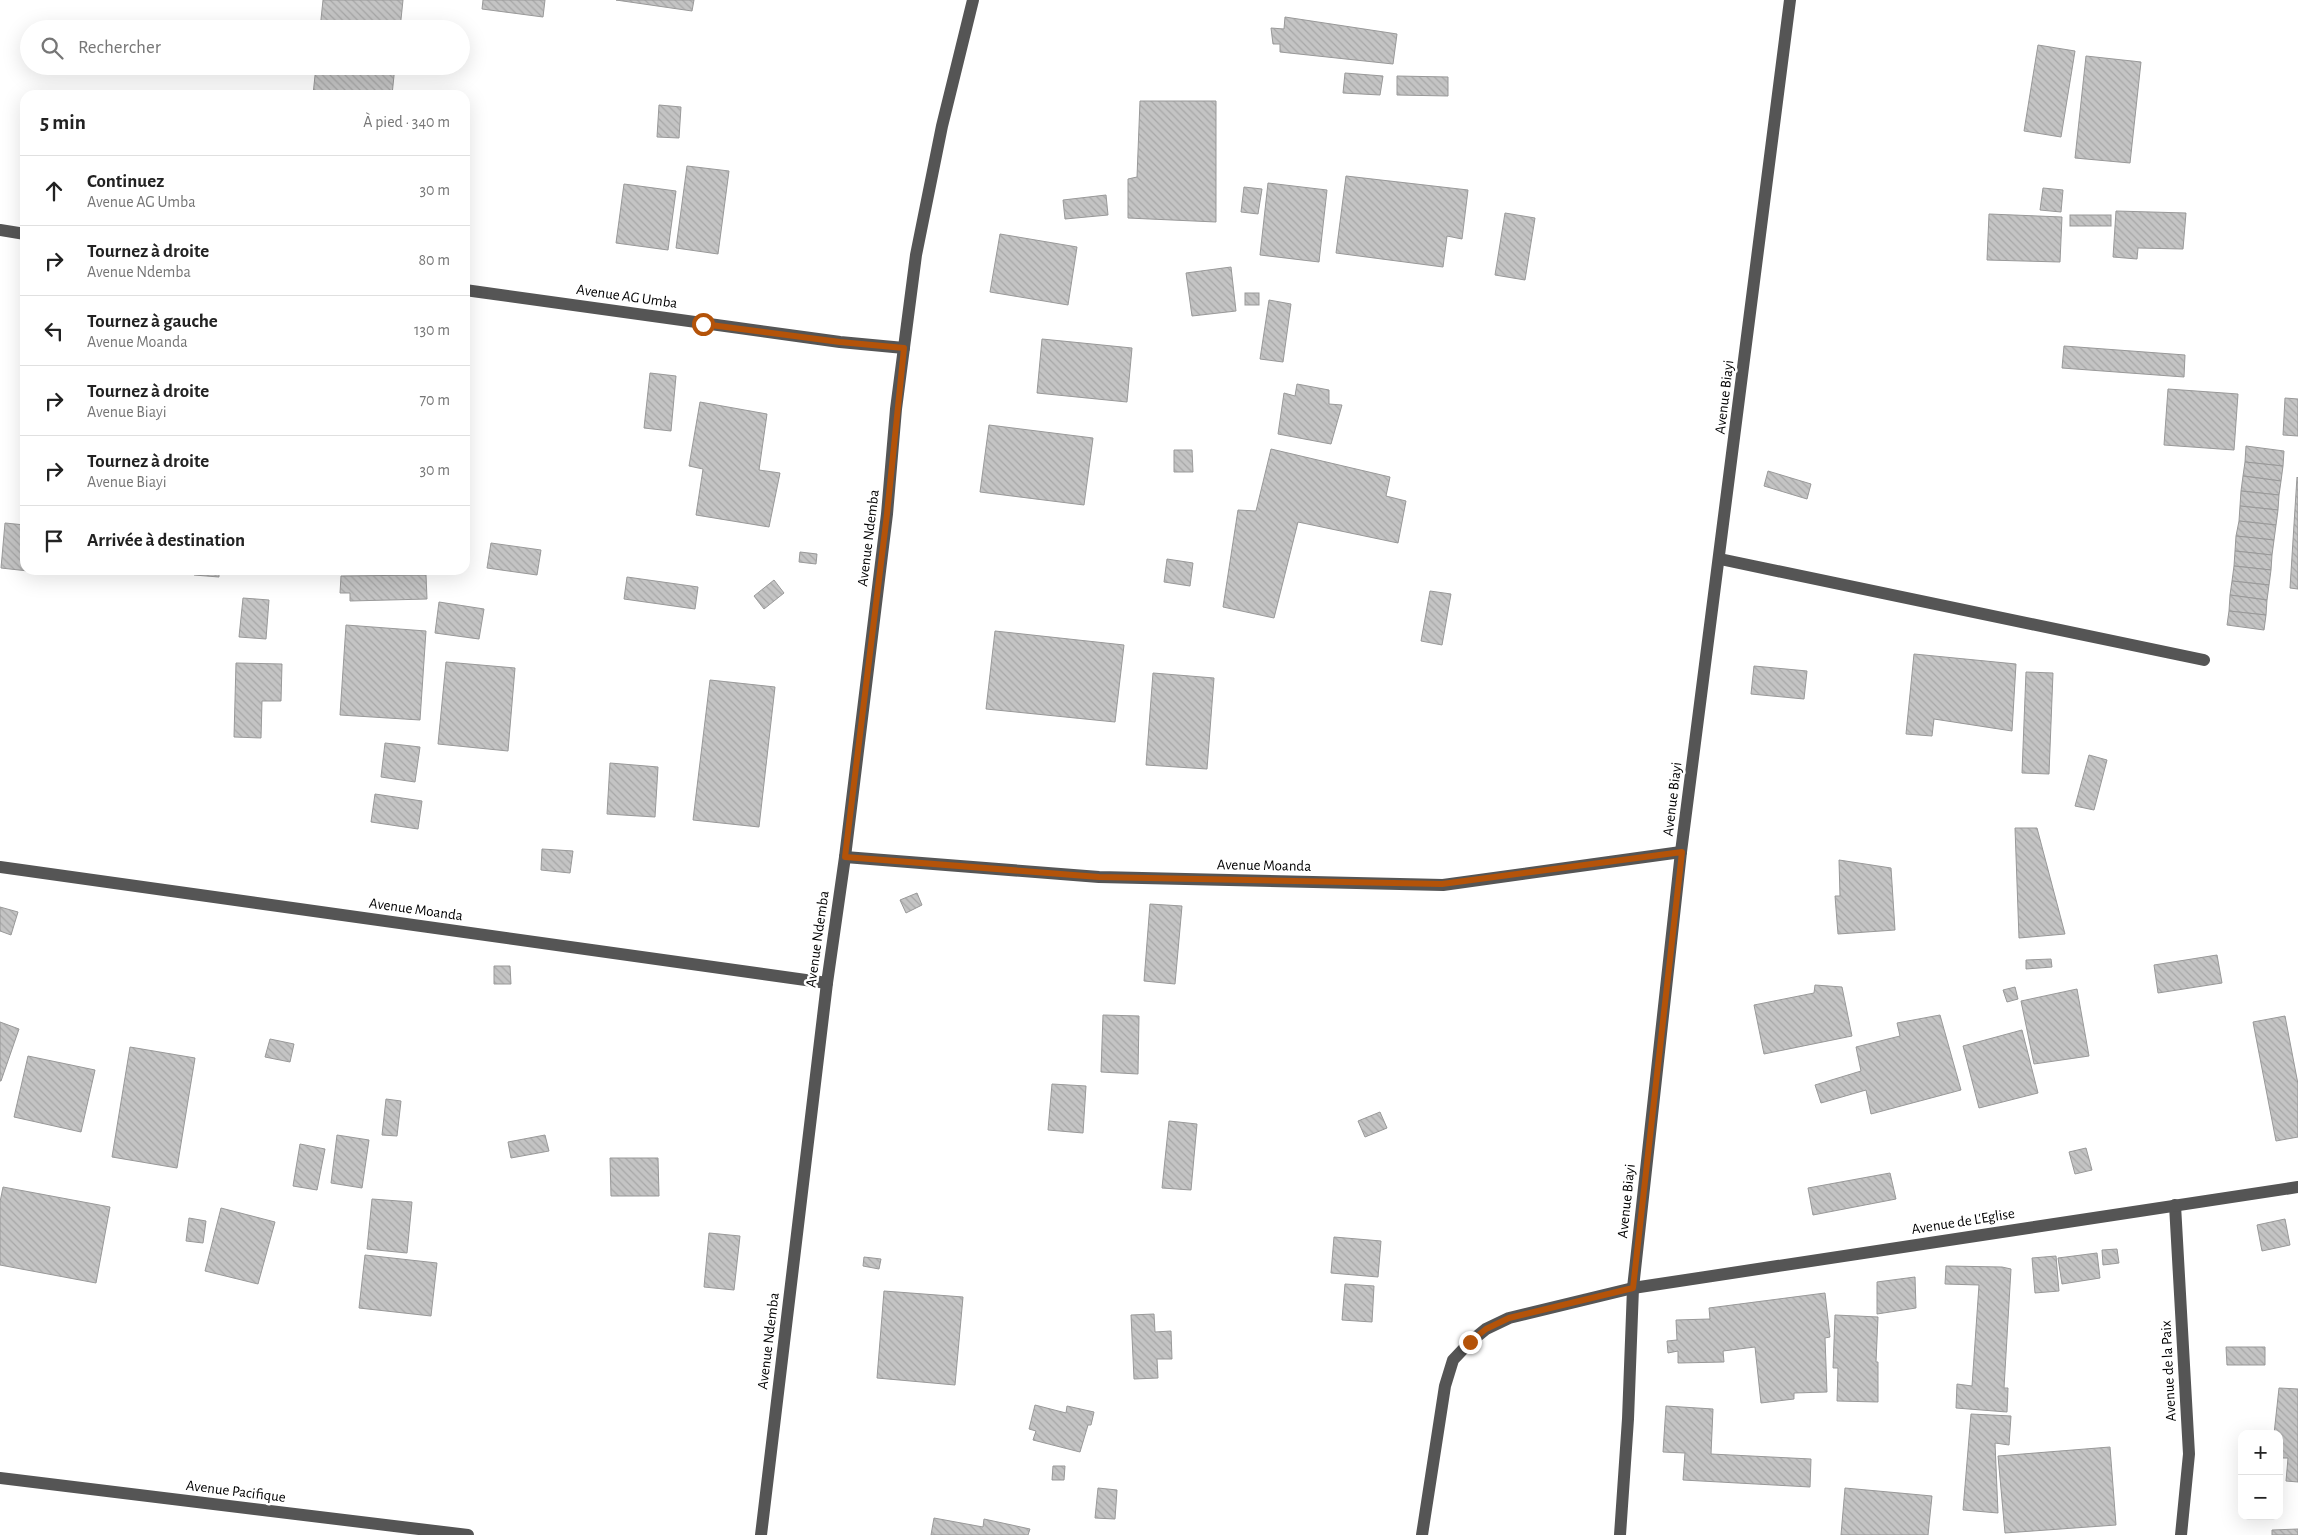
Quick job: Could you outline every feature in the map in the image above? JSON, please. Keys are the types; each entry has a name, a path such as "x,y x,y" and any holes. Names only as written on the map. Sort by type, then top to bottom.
{"street":[{"name":"Avenue Ndemba","path":"761,1535 827,983 845,857 886,524 904,348 916,255 942,126 973,0"},
{"name":"Avenue Biayi","path":"1620,1535 1628,1419 1633,1288 1682,852 1790,0"},
{"path":"0,230 20,233"},
{"name":"Avenue AG Umba","path":"470,291 840,342 904,348"},
{"path":"1720,559 2204,660"},
{"name":"Avenue Moanda","path":"845,857 1099,877 1442,884 1682,852"},
{"name":"Avenue Moanda","path":"0,867 827,983"},
{"name":"Avenue de L'Eglise","path":"1633,1288 2298,1187"},
{"name":"Avenue de la Paix","path":"2175,1205 2189,1454 2181,1535"},
{"path":"1422,1535 1445,1386 1453,1360 1486,1329 1509,1318 1633,1288"},
{"name":"Avenue Pacifique","path":"0,1478 468,1535"}],"building":[{"path":"323,0 403,0 401,20 321,20"},
{"path":"483,0 545,0 543,17 482,9"},
{"path":"616,0 694,0 692,11"},
{"path":"1285,17 1397,34 1393,64 1280,52 1280,44 1273,44 1271,28 1284,29"},
{"path":"2038,45 2075,51 2061,137 2024,131"},
{"path":"2086,56 2141,62 2130,163 2075,158"},
{"path":"1345,73 1383,76 1380,95 1343,93"},
{"path":"315,75 394,75 393,90 314,90"},
{"path":"1397,76 1448,77 1448,96 1397,95"},
{"path":"1140,101 1216,101 1216,222 1128,218 1128,179 1137,177"},
{"path":"659,105 681,107 679,138 657,137"},
{"path":"687,166 729,171 718,254 676,248"},
{"path":"1346,176 1468,190 1462,239 1447,236 1443,267 1336,253"},
{"path":"1268,183 1327,190 1319,262 1260,255"},
{"path":"624,184 676,191 668,250 616,243"},
{"path":"1244,187 1262,189 1258,214 1241,212"},
{"path":"2043,188 2063,190 2061,212 2040,210"},
{"path":"1106,195 1108,215 1065,219 1063,200"},
{"path":"2116,211 2186,213 2183,249 2138,248 2137,259 2113,257"},
{"path":"1505,213 1535,218 1525,280 1495,275"},
{"path":"1989,214 2062,217 2060,262 1987,260"},
{"path":"2070,215 2111,215 2111,226 2070,226"},
{"path":"1000,234 1077,247 1068,305 990,292"},
{"path":"1231,267 1236,311 1192,316 1186,273"},
{"path":"1245,293 1259,293 1259,305 1245,305"},
{"path":"1269,300 1291,304 1283,362 1260,359"},
{"path":"1042,339 1132,348 1127,402 1037,393"},
{"path":"2064,346 2185,355 2184,377 2062,368"},
{"path":"650,373 676,376 671,431 644,428"},
{"path":"1297,384 1329,390 1329,404 1342,405 1331,444 1278,434 1284,393 1295,396"},
{"path":"2168,389 2238,394 2234,450 2164,445"},
{"path":"2285,398 2298,399 2298,436 2283,435"},
{"path":"700,402 767,414 759,470 780,473 769,527 696,515 703,469 689,466"},
{"path":"989,425 1093,438 1084,505 980,492"},
{"path":"2246,446 2284,451 2283,466 2245,462"},
{"path":"1271,449 1390,477 1386,496 1406,501 1398,543 1298,522 1274,618 1223,607 1238,510 1256,511"},
{"path":"1174,450 1192,450 1193,472 1174,472"},
{"path":"2245,462 2283,466 2281,481 2243,476"},
{"path":"1768,471 1811,484 1807,499 1764,486"},
{"path":"2243,476 2281,481 2279,495 2241,491"},
{"path":"2298,478 2298,589 2290,588"},
{"path":"2241,491 2279,495 2278,510 2240,506"},
{"path":"2240,506 2278,510 2276,525 2239,521"},
{"path":"2239,521 2276,525 2274,540 2236,536"},
{"path":"5,523 20,524 20,570 1,568"},
{"path":"2236,536 2274,540 2272,555 2235,551"},
{"path":"491,543 541,550 537,575 487,568"},
{"path":"2235,551 2272,555 2271,570 2234,566"},
{"path":"800,552 817,554 816,564 799,562"},
{"path":"1167,559 1193,563 1190,586 1164,582"},
{"path":"2234,566 2271,570 2269,585 2232,581"},
{"path":"194,575 219,575 219,577"},
{"path":"426,575 427,599 350,601 350,593 340,593 341,576"},
{"path":"627,577 698,587 695,609 624,599"},
{"path":"774,580 784,593 764,609 754,596"},
{"path":"2232,581 2269,585 2267,600 2230,595"},
{"path":"1430,591 1451,594 1442,645 1421,641"},
{"path":"2230,595 2267,600 2266,615 2229,611"},
{"path":"243,598 269,600 266,639 239,637"},
{"path":"439,602 484,609 479,639 435,633"},
{"path":"2229,611 2266,615 2264,630 2227,625"},
{"path":"346,625 426,631 420,720 340,715"},
{"path":"995,631 1124,645 1115,722 986,709"},
{"path":"1914,654 2016,664 2012,731 1934,719 1932,736 1906,734"},
{"path":"446,662 515,668 508,751 438,744"},
{"path":"236,663 282,664 281,701 262,701 261,738 234,737"},
{"path":"1754,666 1807,671 1804,699 1751,694"},
{"path":"2026,672 2053,673 2049,774 2022,773"},
{"path":"1153,673 1214,678 1207,769 1146,765"},
{"path":"710,680 775,687 759,827 693,820"},
{"path":"385,743 420,747 415,782 381,777"},
{"path":"2089,755 2107,760 2094,810 2075,806"},
{"path":"610,763 658,767 655,817 607,814"},
{"path":"375,794 422,801 418,829 371,822"},
{"path":"2015,828 2037,828 2065,934 2019,938"},
{"path":"542,849 573,851 570,873 541,870"},
{"path":"1839,860 1891,868 1895,930 1838,934 1835,896 1840,896"},
{"path":"917,893 922,905 906,913 900,900"},
{"path":"1150,904 1182,906 1175,984 1144,981"},
{"path":"0,907 18,912 11,935 0,931"},
{"path":"2217,955 2222,983 2158,993 2154,965"},
{"path":"2051,959 2052,967 2026,969 2026,960"},
{"path":"494,966 510,966 511,984 494,984"},
{"path":"1815,985 1842,987 1852,1036 1764,1054 1754,1005 1814,993"},
{"path":"2015,987 2018,999 2007,1002 2003,990"},
{"path":"2077,989 2089,1056 2034,1064 2021,1001"},
{"path":"1103,1015 1139,1016 1138,1074 1101,1072"},
{"path":"1940,1015 1961,1090 1871,1114 1866,1090 1821,1103 1815,1085 1861,1071 1856,1047 1900,1036 1897,1023"},
{"path":"2285,1016 2298,1084 2298,1137 2276,1141 2253,1022"},
{"path":"0,1022 19,1029 1,1081 0,1081"},
{"path":"2022,1030 2038,1093 1979,1108 1963,1046"},
{"path":"270,1039 294,1044 290,1062 265,1057"},
{"path":"130,1047 195,1058 177,1168 112,1157"},
{"path":"28,1056 95,1070 81,1132 14,1117"},
{"path":"1052,1084 1086,1086 1083,1133 1048,1130"},
{"path":"386,1099 401,1101 397,1136 382,1135"},
{"path":"1380,1112 1387,1128 1365,1137 1358,1121"},
{"path":"1169,1121 1197,1124 1191,1190 1162,1188"},
{"path":"337,1135 369,1140 362,1188 331,1183"},
{"path":"545,1135 549,1151 511,1158 508,1142"},
{"path":"300,1144 325,1149 317,1190 293,1186"},
{"path":"2086,1148 2092,1170 2075,1174 2069,1152"},
{"path":"610,1158 658,1158 659,1196 611,1196"},
{"path":"1890,1173 1896,1199 1813,1215 1808,1188"},
{"path":"3,1187 110,1207 96,1283 0,1265 0,1202"},
{"path":"372,1199 412,1202 407,1253 367,1249"},
{"path":"221,1208 275,1222 258,1284 205,1271"},
{"path":"189,1218 206,1221 203,1243 186,1241"},
{"path":"2285,1219 2290,1245 2262,1251 2257,1225"},
{"path":"709,1233 740,1236 734,1290 704,1287"},
{"path":"1334,1237 1381,1241 1378,1277 1331,1273"},
{"path":"2117,1249 2119,1263 2103,1265 2102,1250"},
{"path":"2097,1253 2100,1278 2062,1284 2058,1258"},
{"path":"365,1255 437,1263 431,1316 359,1308"},
{"path":"2056,1256 2059,1291 2035,1293 2032,1258"},
{"path":"864,1257 881,1259 879,1269 863,1266"},
{"path":"1946,1266 2002,1267 2011,1269 2004,1388 2008,1388 2007,1412 1956,1408 1957,1384 1972,1386 1979,1285 1945,1284"},
{"path":"1915,1277 1916,1308 1877,1314 1877,1282"},
{"path":"1345,1284 1374,1286 1372,1322 1342,1320"},
{"path":"884,1291 963,1297 955,1385 877,1378"},
{"path":"1825,1293 1830,1337 1825,1338 1827,1392 1794,1393 1794,1399 1761,1403 1755,1347 1723,1351 1724,1362 1678,1363 1678,1351 1668,1353 1667,1341 1677,1340 1676,1320 1710,1319 1709,1308"},
{"path":"1154,1314 1155,1332 1171,1331 1172,1359 1157,1359 1158,1378 1134,1379 1131,1315"},
{"path":"1835,1315 1878,1317 1876,1362 1878,1362 1878,1402 1837,1401 1838,1368 1833,1368"},
{"path":"2226,1347 2265,1347 2265,1365 2227,1365"},
{"path":"2279,1388 2298,1389 2298,1482 2286,1481 2288,1458 2283,1458 2283,1430 2274,1430"},
{"path":"1035,1405 1066,1413 1067,1406 1094,1412 1080,1452 1033,1440 1036,1431 1029,1429"},
{"path":"1666,1406 1713,1409 1711,1454 1811,1459 1810,1487 1683,1480 1685,1453 1663,1452"},
{"path":"1971,1414 2011,1416 2009,1445 1995,1443 1998,1513 1963,1510"},
{"path":"2110,1447 2116,1525 2005,1533 1998,1456"},
{"path":"1053,1466 1065,1466 1064,1480 1052,1480"},
{"path":"1098,1488 1117,1490 1115,1519 1095,1518"},
{"path":"1845,1488 1932,1496 1928,1535 1841,1535"},
{"path":"934,1518 983,1527 984,1519 1030,1529 1028,1535 931,1535"},
{"path":"2298,1529 2298,1535 2272,1535 2272,1530"}],"route":[{"path":"703,324 840,342 904,348 896,409 887,514 845,857 1099,877 1442,884 1682,852 1633,1288 1509,1318 1486,1329 1470,1342"}]}
